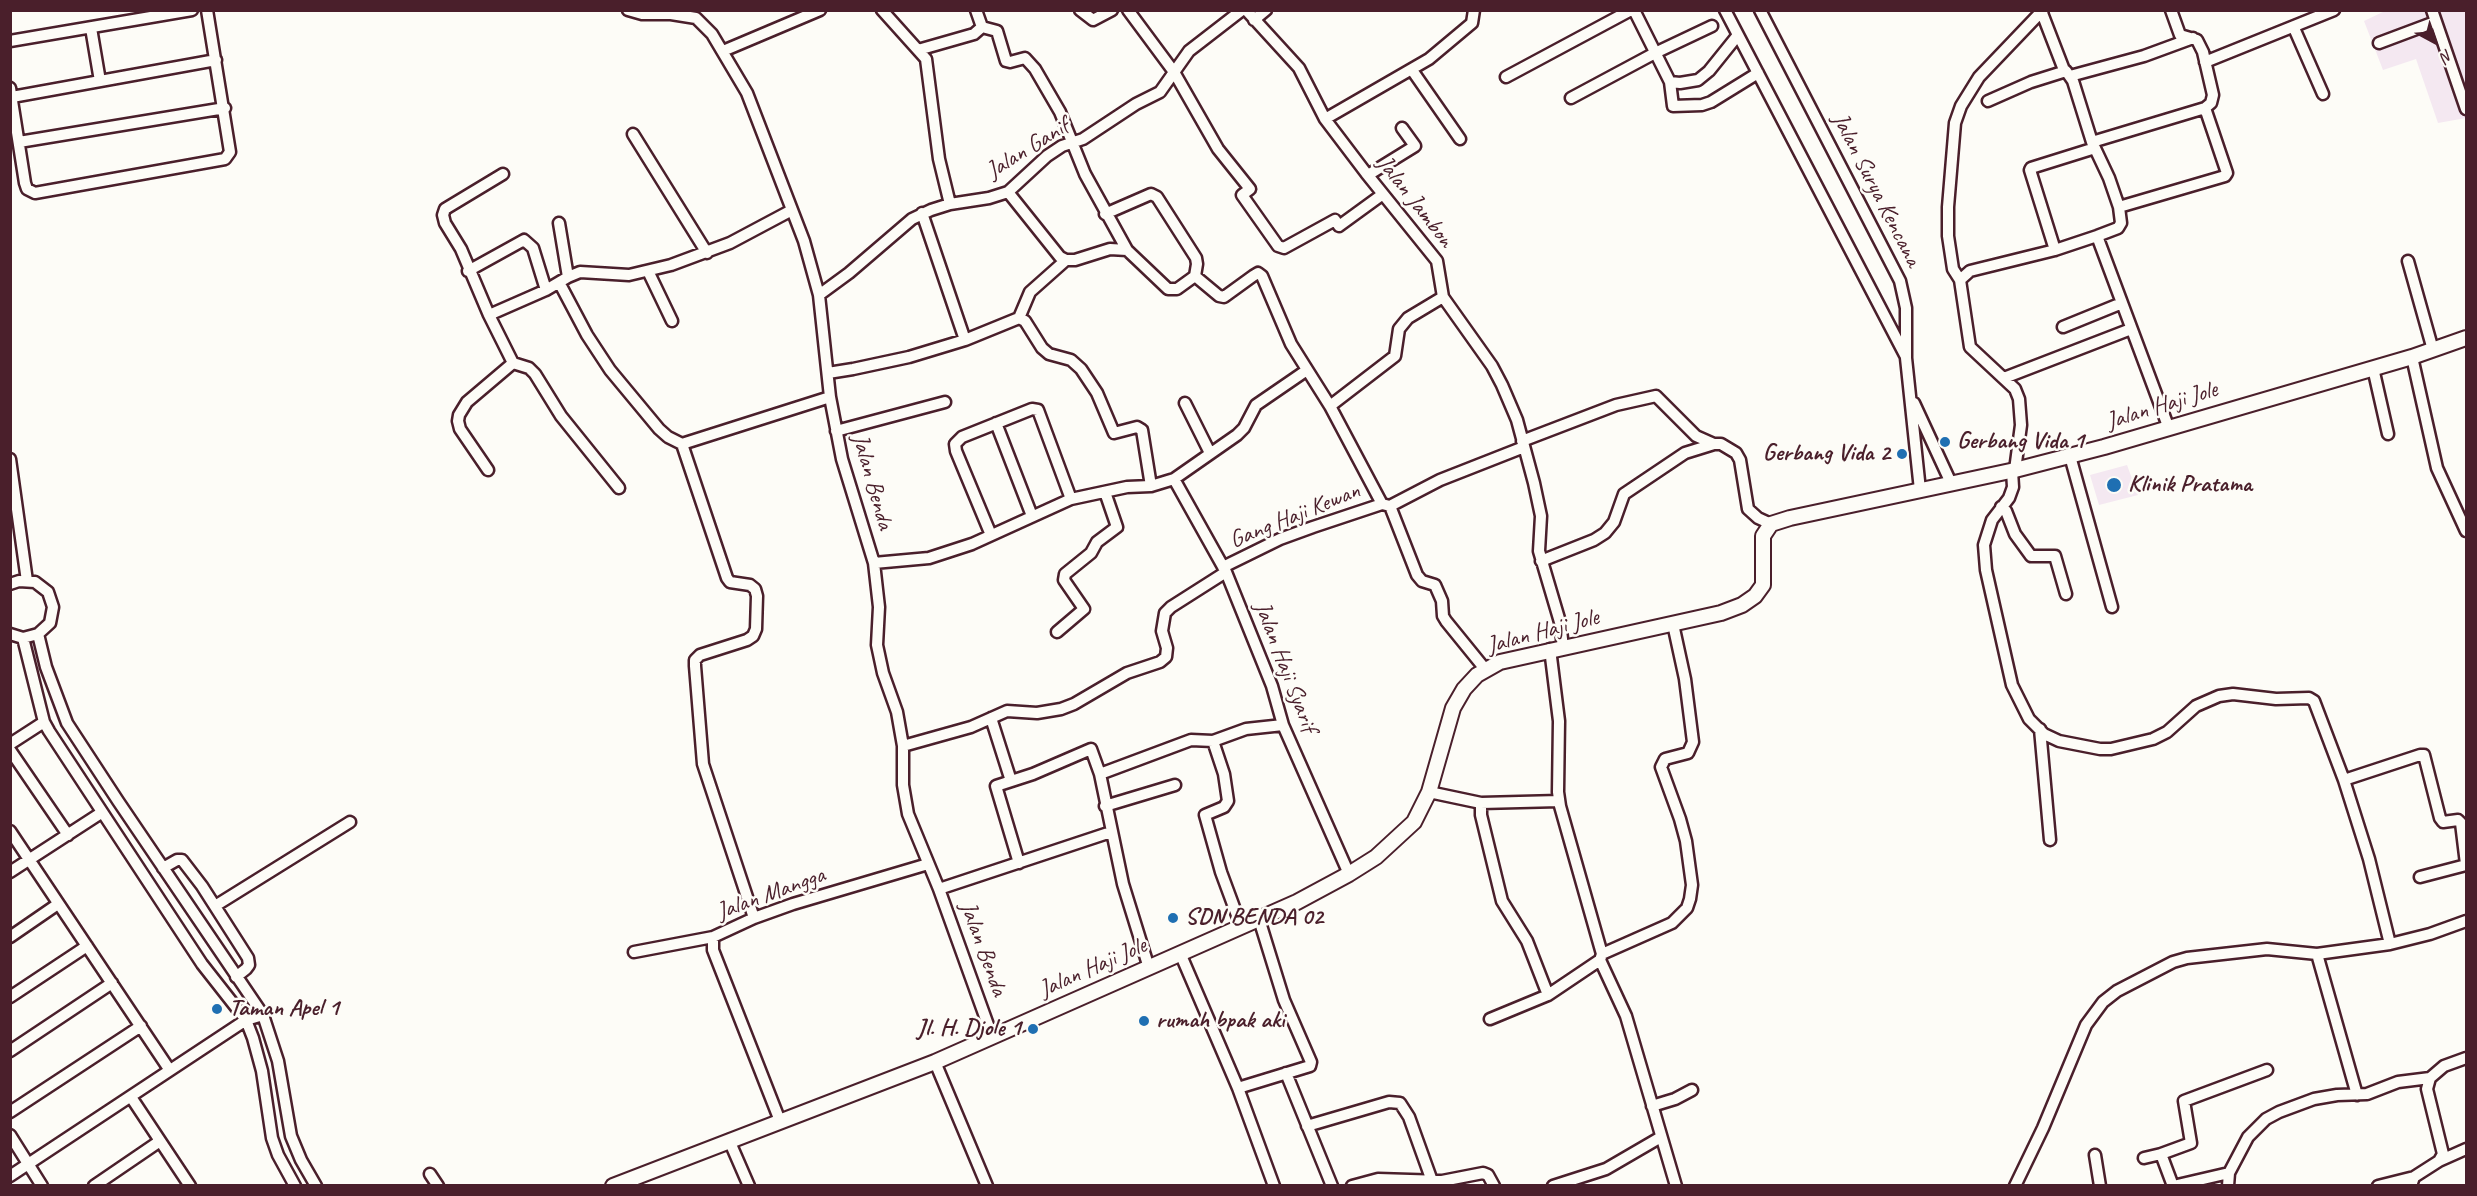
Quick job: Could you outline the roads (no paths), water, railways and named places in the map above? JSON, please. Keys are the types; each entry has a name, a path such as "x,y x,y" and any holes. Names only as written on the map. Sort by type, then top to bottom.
{"main road":[{"name":"Jalan Haji Jole","path":"614,1185 935,1062 1297,902 1349,874 1376,856 1414,822 1429,792 1453,708 1464,689 1485,669 1500,662 1557,648 1733,609 1755,596 1763,585 1763,536 1771,524 1790,518 2014,471 2412,357 2466,338"}],"street":[{"path":"10,41 192,10"},
{"path":"207,10 225,108 230,152 225,159 40,193 27,189 11,92 100,81 216,60"},
{"name":"Jalan Benda","path":"628,10 642,14 671,14 696,18 712,33 747,93 811,260 819,295 836,431 853,501 874,563 879,607 877,645 883,673 897,712 903,746 903,785 908,814 939,889 993,1036"},
{"path":"723,51 820,10"},
{"path":"882,10 926,60 939,159 950,204"},
{"path":"976,10 982,27"},
{"path":"1080,10 1093,21 1112,10"},
{"path":"1128,10 1174,72 1218,149 1250,189 1242,195 1278,246 1284,248 1335,220 1339,226 1383,194"},
{"name":"Jalan Ganif","path":"819,295 921,213 950,204 990,198 1008,192 1047,156 1062,146 1083,139 1136,104 1160,92 1189,51 1244,10"},
{"name":"Jalan Jambon","path":"1244,10 1299,68 1325,118 1368,176 1437,261 1443,297 1492,366 1502,385 1523,444 1541,516 1539,551 1560,622 1557,648 1559,721 1557,792 1601,957 1626,1016 1676,1185"},
{"path":"1254,20 1266,10"},
{"path":"1325,118 1412,70 1461,34 1472,23 1474,10"},
{"path":"1506,77 1633,10 1670,82 1671,104 1676,107 1711,102 1758,73"},
{"path":"1725,10 1906,358"},
{"name":"Jalan Surya Kencana","path":"1760,10 1900,281 1906,308 1906,358 1920,490"},
{"path":"2055,250 2030,170 2093,145 2205,108 2211,103 2212,94 2205,62 2197,40 2180,35 2171,10"},
{"path":"2205,62 2334,10"},
{"path":"2432,10 2466,109"},
{"path":"1960,280 1970,271 2055,250 2118,228 2121,223 2119,207 2043,12 1979,77 1961,106 1955,123 1948,236 1953,269 1960,280 1970,347 2015,389 2019,399 2021,425 2013,487 2009,498 2001,507 1986,534 1984,545 1986,570 2012,685 2029,719 2040,729 2059,741 2076,746 2111,749 2153,739 2172,728 2196,706 2219,696 2308,698 2314,701 2319,709 2344,780 2369,859 2390,944"},
{"path":"2379,43 2435,22"},
{"path":"90,27 100,81"},
{"path":"918,50 974,34 982,27"},
{"path":"982,27 997,31 1006,61 1025,58 1029,61 1060,112 1071,143 1106,214 1127,250 1168,289 1177,289 1195,276"},
{"path":"1571,98 1655,53 1712,27"},
{"path":"2294,28 2323,94"},
{"path":"1670,82 1680,84 1698,80 1709,71 1738,35"},
{"path":"1988,101 2024,85 2144,56 2193,38"},
{"path":"1412,70 1460,139"},
{"path":"19,142 225,108"},
{"path":"2119,207 2225,176 2227,173 2205,108"},
{"path":"1368,176 1414,146 1402,128"},
{"path":"633,134 707,252"},
{"path":"503,174 446,209 443,215 445,223 461,249 468,271 513,363 529,368 535,374 561,416 619,488"},
{"path":"1008,192 1060,258 1066,261 1110,249 1127,250"},
{"path":"1106,214 1151,194 1157,197 1196,258 1195,276"},
{"path":"489,315 508,305 546,291 580,272 629,275 707,252 738,239 792,210"},
{"path":"921,213 965,340"},
{"path":"559,223 564,280 587,335 610,370 651,421 668,437 682,444 830,397"},
{"path":"2097,236 2168,426"},
{"path":"468,271 524,240 532,248 546,291"},
{"path":"828,373 909,357 965,340 1019,318 1030,292 1066,261"},
{"path":"2408,261 2433,350"},
{"path":"648,271 672,321"},
{"path":"1195,276 1219,296 1224,297 1258,273 1262,276 1281,325 1386,505 1417,575 1422,581 1435,585 1442,601 1443,616 1485,669"},
{"path":"1330,406 1392,359 1395,356 1399,329 1403,323 1420,309 1443,297"},
{"path":"2063,327 2122,303"},
{"path":"1019,318 1025,321 1042,348 1049,354 1071,360 1081,369 1097,393 1114,433 1140,428 1151,486"},
{"path":"2004,378 2132,329"},
{"path":"2412,357 2437,468 2462,510 2466,531"},
{"path":"488,470 460,429 459,415 467,402 513,363"},
{"path":"2373,368 2388,434"},
{"path":"874,563 929,558 972,544 1071,499 1127,487 1151,486 1174,479 1245,428 1256,405 1306,370"},
{"name":"Gang Haji Kewan","path":"991,718 1007,711 1037,713 1060,709 1074,704 1127,673 1160,662 1166,657 1167,648 1162,631 1165,613 1224,569 1280,539 1386,505 1616,405 1656,396 1695,436 1714,444"},
{"name":"Jalan Surya Kencana","path":"1912,400 1951,483"},
{"path":"836,431 945,402"},
{"path":"1185,404 1210,453"},
{"path":"991,535 956,451 955,444 962,437 1032,409 1038,410 1071,499"},
{"path":"996,423 1032,516"},
{"path":"682,444 727,578 730,582 750,585 757,596 756,629 753,636 700,655 695,660 703,764 754,918"},
{"path":"1541,561 1594,540 1605,533 1614,522 1624,494 1685,453 1714,444 1721,444 1736,453 1740,460 1748,509 1758,519 1771,524"},
{"path":"2070,456 2112,607"},
{"path":"10,459 27,581"},
{"name":"Jalan Haji Syarif","path":"1174,479 1224,569 1272,686 1283,724 1349,874"},
{"path":"1057,632 1084,609 1064,580 1065,574 1091,553 1097,542 1117,527 1106,492"},
{"path":"2001,507 2006,511 2017,538 2031,556 2051,554 2055,556 2066,594"},
{"path":"10,634 23,638 38,634 50,623 53,607 48,592 35,582 11,583"},
{"path":"1490,1019 1548,995 1601,957 1672,923 1687,908 1692,885 1686,841 1661,767 1665,759 1688,753 1693,742 1685,679 1673,624"},
{"path":"38,634 46,667 67,723 263,1015 278,1061 291,1136 300,1160 316,1185"},
{"path":"23,638 44,720 101,813 202,964 246,1020 254,1038 262,1071 272,1138 294,1185"},
{"path":"10,744 62,710"},
{"path":"903,746 961,730 991,718 1011,781"},
{"path":"1100,774 1191,740 1213,741 1246,729 1283,724"},
{"path":"2040,729 2050,840"},
{"path":"1213,741 1224,774 1228,801 1224,807 1205,815 1221,872 1241,926"},
{"path":"1018,863 996,787 998,784 1033,774 1089,748 1093,752 1100,774 1123,884 1149,968"},
{"path":"10,750 68,835"},
{"path":"2344,780 2424,755 2440,818 2443,822 2458,820 2461,824 2466,865 2420,877"},
{"path":"1106,806 1175,784"},
{"path":"1429,792 1481,802 1559,801"},
{"path":"1481,802 1481,815 1502,901 1527,941 1548,995"},
{"path":"10,872 101,813"},
{"path":"215,906 350,822"},
{"path":"10,831 169,1069"},
{"path":"939,889 1111,832"},
{"path":"163,868 177,860 182,860 215,906 248,958 249,965 236,977"},
{"name":"Jalan Mangga","path":"780,1121 713,950 713,937 754,918 928,864"},
{"path":"10,937 58,904"},
{"path":"1238,1088 1310,1066 1311,1062 1284,1000 1259,919"},
{"path":"2015,1185 2043,1128 2086,1025 2093,1013 2110,996 2173,962 2187,958 2267,949 2317,954 2390,944 2421,937 2466,921"},
{"path":"634,952 713,937"},
{"path":"10,997 87,946"},
{"path":"1180,953 1238,1088 1274,1185"},
{"path":"2317,954 2357,1095"},
{"path":"10,1051 112,983"},
{"path":"10,1176 246,1020 263,1015"},
{"path":"10,1112 141,1026"},
{"path":"2228,1185 2229,1173 2248,1137 2266,1119 2279,1112 2314,1099 2337,1095 2357,1095 2377,1091 2398,1082 2430,1078 2444,1066 2466,1059"},
{"path":"935,1062 987,1185"},
{"path":"2144,1158 2191,1143 2184,1101 2267,1070"},
{"path":"1287,1073 1332,1185"},
{"path":"2430,1078 2427,1089 2443,1154 2439,1161"},
{"path":"1652,1106 1675,1099 1692,1090"},
{"path":"132,1097 188,1185"},
{"path":"1307,1126 1389,1102 1400,1103 1408,1116 1432,1181"},
{"path":"10,1136 42,1185"},
{"path":"1553,1185 1606,1169 1661,1137"},
{"path":"729,1140 749,1185"},
{"path":"94,1185 160,1141"},
{"path":"2378,1185 2413,1181 2439,1161 2466,1149"},
{"path":"2161,1154 2173,1185 2229,1173"},
{"path":"2095,1155 2100,1185"},
{"path":"1352,1185 1391,1178 1432,1181 1485,1173 1494,1185"},
{"path":"430,1174 438,1185"}],"place":[{"name":"Gerbang Vida 1","path":"1945,442"},
{"name":"Gerbang Vida 2","path":"1902,454"},
{"name":"Klinik Pratama","path":"2114,485"},
{"name":"SDN BENDA 02","path":"1173,918"},
{"name":"Taman Apel 1","path":"217,1009"},
{"name":"rumah bpak aki","path":"1144,1021"},
{"name":"Jl. H. Djole 1","path":"1033,1029"}]}
